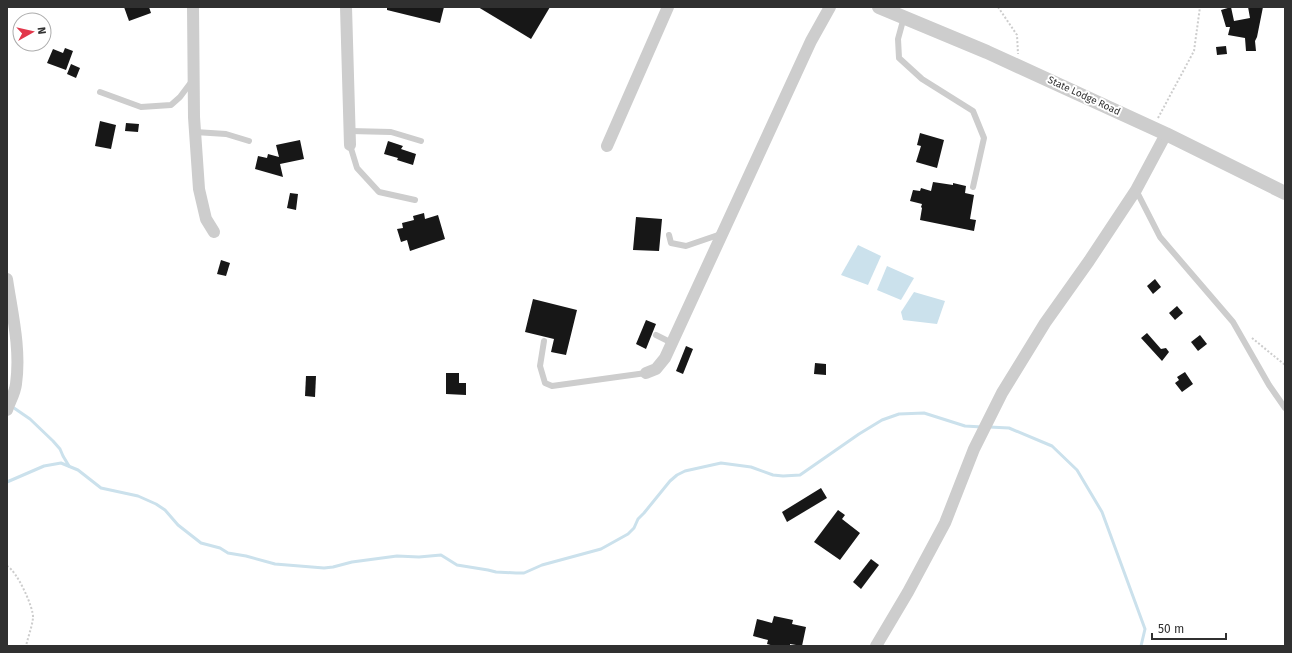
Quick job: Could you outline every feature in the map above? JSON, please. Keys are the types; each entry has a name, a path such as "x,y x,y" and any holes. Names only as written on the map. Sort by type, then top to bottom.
{"street":[{"path":"193,7 195,132 199,189 206,219 214,232"},
{"path":"346,7 350,145"},
{"path":"608,146 668,7"},
{"path":"646,373 656,369 665,358 811,41 830,7"},
{"name":"State Lodge Road","path":"879,7 1019,67 1153,128 1285,193"},
{"path":"876,646 908,592 945,523 974,449 1002,393 1045,323 1089,261 1136,190 1166,134"},
{"path":"7,279 14,324 17,361 16,384 7,410"}],"lane":[{"path":"904,17 898,39 899,58 922,79 973,111 984,138 973,187"},
{"path":"100,92 141,107 171,105 180,97 194,78"},
{"path":"350,131 391,132 421,142"},
{"path":"195,132 226,134 249,141"},
{"path":"350,145 357,168 379,192 415,200"},
{"path":"1136,190 1160,237 1232,322 1269,385 1285,408"},
{"path":"669,235 671,243 686,246 722,233"},
{"path":"656,335 672,343"},
{"path":"544,341 540,366 546,383 552,386 646,373"}],"path":[{"path":"998,7 1017,35 1019,67"},
{"path":"1153,128 1194,51 1200,7"},
{"path":"1250,336 1285,365"},
{"path":"7,566 12,568 23,587 33,618 26,646"}],"water":[{"path":"858,245 881,256 868,285 841,275"},
{"path":"887,266 914,278 901,300 877,290"},
{"path":"914,292 945,301 937,324 903,320 901,312"}],"building":[{"path":"124,7 149,7 151,13 129,21"},
{"path":"387,7 444,7 440,23 387,10"},
{"path":"478,7 550,7 531,39"},
{"path":"1231,7 1234,21 1250,18 1248,7 1263,7 1255,41 1256,51 1246,51 1245,38 1228,35 1230,27 1226,27 1221,10"},
{"path":"1226,46 1227,54 1217,55 1216,47"},
{"path":"65,48 73,51 66,70 47,63 53,49 63,53"},
{"path":"71,64 80,68 76,78 67,74"},
{"path":"100,121 116,125 111,149 95,146"},
{"path":"126,123 139,124 138,132 125,131"},
{"path":"920,133 944,140 937,168 916,162 921,146 917,145"},
{"path":"300,140 304,159 280,164 283,177 255,169 258,156 267,158 268,154 279,157 276,145"},
{"path":"388,141 403,146 401,149 416,154 413,165 397,160 398,158 384,154"},
{"path":"933,182 953,185 953,183 966,186 965,193 974,195 970,219 976,220 974,231 920,220 922,204 910,201 913,190 920,191 921,188 931,191"},
{"path":"290,193 298,194 296,210 287,208"},
{"path":"424,213 425,219 438,215 445,239 410,251 407,240 401,242 397,229 403,228 402,223 414,220 413,216"},
{"path":"636,217 662,219 659,251 633,250"},
{"path":"221,260 230,263 226,276 217,274"},
{"path":"1155,279 1161,287 1153,294 1147,286"},
{"path":"533,299 577,310 566,355 551,352 554,339 525,332"},
{"path":"1177,306 1183,313 1175,320 1169,313"},
{"path":"646,320 656,324 646,349 636,344"},
{"path":"1147,333 1161,349 1166,348 1169,352 1162,361 1141,338"},
{"path":"1200,335 1207,344 1198,351 1191,342"},
{"path":"686,346 693,349 683,374 676,371"},
{"path":"815,363 826,364 826,375 814,374"},
{"path":"1185,372 1193,384 1182,392 1175,383 1179,380 1177,377"},
{"path":"446,373 459,373 459,383 466,383 466,395 446,394"},
{"path":"306,376 316,376 315,397 305,396"},
{"path":"821,488 827,498 787,522 782,512"},
{"path":"838,510 845,515 842,519 860,533 840,560 814,542"},
{"path":"871,559 879,565 861,589 853,582"},
{"path":"774,616 793,620 792,624 806,627 802,646 790,644 790,646 774,646 767,644 768,640 753,636 757,619 772,623"}],"waterway":[{"path":"14,408 30,419 53,441 60,449 69,466"},
{"path":"7,482 44,466 61,463 78,470 101,488 138,496 156,504 165,510 178,525 201,543 220,548 228,553 275,564 324,568 352,562 397,556 419,557 441,555 457,565 496,572 524,573 542,565 601,549 628,534 634,528 638,519 670,481 685,471 721,463 751,467 773,475 800,475 859,434 882,420 899,414 924,413 965,426 982,427"},
{"path":"989,427 1009,428 1052,446 1077,470 1102,512 1145,629 1141,646"}]}
